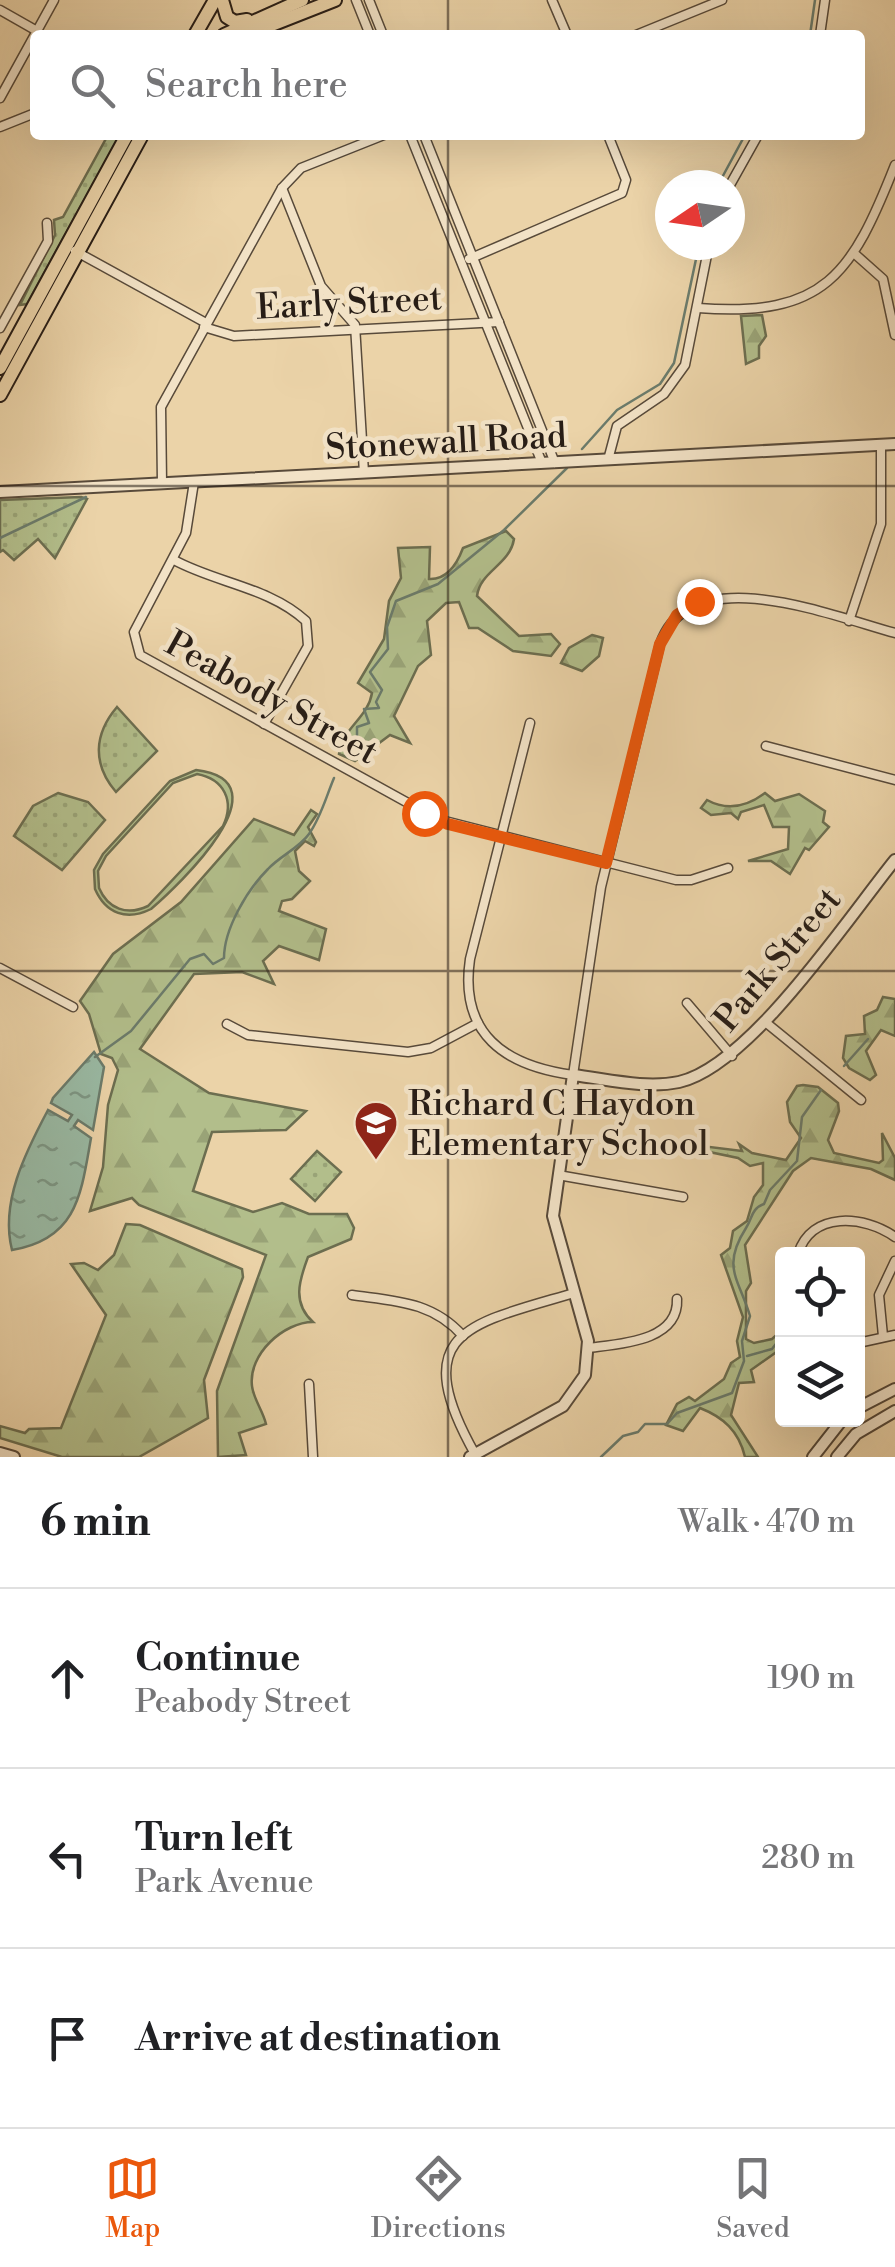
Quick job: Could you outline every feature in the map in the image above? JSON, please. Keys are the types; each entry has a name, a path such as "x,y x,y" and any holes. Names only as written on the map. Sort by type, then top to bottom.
{"main road":[{"path":"218,0 224,14 235,22 264,18"},
{"path":"198,30 218,0"},
{"path":"236,30 302,0"},
{"path":"259,30 335,0"},
{"path":"0,396 125,140"},
{"path":"0,368 139,140"}],"street":[{"path":"38,30 54,0"},
{"path":"356,0 368,30"},
{"path":"370,0 382,30"},
{"path":"552,0 564,30"},
{"path":"648,30 722,0"},
{"path":"821,30 826,0"},
{"path":"0,10 35,30"},
{"path":"0,98 30,44"},
{"path":"0,127 30,115"},
{"path":"162,483 158,415 282,188 301,168 371,140"},
{"path":"412,140 549,463"},
{"path":"426,140 499,322 549,463"},
{"path":"462,262 622,193 626,180 610,140"},
{"path":"738,170 755,140"},
{"path":"698,308 749,308 801,299 832,280 856,255 895,166"},
{"path":"282,188 322,286 356,328 364,472"},
{"path":"0,328 48,240 47,223"},
{"name":"Early Street","path":"72,249 205,325 234,336 499,322"},
{"path":"856,255 883,279 895,335"},
{"path":"608,460 617,426 657,400 680,374 690,354 707,260"},
{"path":"12,306 29,316"},
{"name":"Stonewall Road","path":"0,492 895,444"},
{"path":"849,621 881,524 881,445"},
{"name":"Peabody Street","path":"194,482 190,518 174,560 135,627 136,650 437,820 684,881 728,868"},
{"path":"174,560 242,584 306,621 308,646 264,724"},
{"path":"574,1293 488,1318 462,1336 449,1357 446,1390 472,1456 563,1406 583,1380 588,1348 574,1293 553,1216 606,863 660,644 677,615 699,601 748,598 895,632"},
{"path":"227,1024 248,1035 408,1052 431,1048 478,1023 470,1003 468,969 530,723"},
{"path":"766,746 895,780"},
{"name":"Park Street","path":"478,1023 491,1042 519,1063 573,1075 675,1083 704,1073 732,1056 764,1021 895,860"},
{"path":"1,972 73,1007"},
{"path":"688,1003 732,1056"},
{"path":"764,1021 861,1100"},
{"path":"558,1175 684,1197"},
{"path":"802,1247 812,1232 834,1222 865,1222 895,1237"},
{"path":"883,1336 879,1295 895,1261"},
{"path":"352,1294 419,1304 445,1318 462,1336"},
{"path":"588,1348 652,1335 673,1317 678,1299"},
{"path":"865,1340 895,1335"},
{"path":"309,1384 314,1457"},
{"path":"865,1404 895,1389"},
{"path":"837,1457 856,1434 895,1411"},
{"path":"813,1457 837,1427"},
{"path":"0,1452 14,1457"}],"green space":[{"path":"105,140 117,140 27,304 20,305 55,235 54,220 63,217"},
{"path":"762,315 766,336 759,346 759,358 746,364 741,316"},
{"path":"87,499 55,558 38,539 14,560 3,550 0,552 0,500"},
{"path":"506,531 514,539 511,548 483,580 477,596 519,636 551,634 560,644 551,656 513,651 478,628 469,628 459,602 446,603 427,621 431,655 418,666 394,716 410,743 390,735 355,761 339,754 345,737 370,702 372,693 358,683 384,639 389,601 401,578 398,548 430,547 429,579 435,579 451,570 463,548"},
{"path":"592,635 603,638 599,656 582,671 561,663 569,648"},
{"path":"117,707 157,751 116,792 103,771 99,749 104,728"},
{"path":"196,770 222,778 232,793 230,813 223,826 227,800 214,781 197,774 173,783 106,856 98,871 99,888 108,901 126,910 148,906 223,826 218,835 202,858 151,909 126,915 111,909 100,898 95,889 94,870 103,854 170,781"},
{"path":"58,793 88,802 105,820 62,870 14,836 33,806"},
{"path":"765,793 775,801 799,794 825,811 823,822 829,827 809,850 805,848 790,874 771,861 748,861 788,849 789,827 773,827 764,805 741,812 738,819 731,813 711,815 701,808 707,800 738,806"},
{"path":"311,810 317,814 308,827 316,842 314,846 305,841 295,851 299,871 310,881 292,899 282,901 279,911 326,929 319,960 279,946 263,961 274,984 242,972 194,974 140,1049 209,1093 306,1111 286,1130 212,1132 193,1191 253,1212 282,1203 309,1214 347,1214 354,1228 351,1239 308,1257 300,1299 313,1322 280,1334 262,1352 252,1374 252,1386 266,1424 239,1433 246,1455 218,1457 217,1391 266,1255 139,1205 132,1198 90,1211 103,1167 108,1105 118,1070 112,1058 101,1054 89,1014 80,1001 113,954 181,902 254,819 294,835"},
{"path":"883,997 895,999 895,1036 881,1030 866,1051 876,1075 870,1080 849,1068 843,1058 846,1036 865,1034 864,1016 877,1010"},
{"path":"797,1086 818,1087 838,1103 839,1111 828,1140 834,1153 879,1163 883,1160 882,1133 895,1158 895,1180 871,1169 811,1158 793,1171 745,1245 751,1283 746,1291 746,1339 754,1343 775,1336 775,1353 751,1370 754,1382 739,1383 731,1415 758,1457 745,1457 729,1426 700,1408 683,1431 666,1425 677,1404 689,1397 695,1401 724,1379 731,1363 740,1357 737,1341 743,1317 721,1255 730,1248 733,1231 747,1221 754,1197 763,1185 763,1163 750,1166 738,1158 700,1150 702,1146 742,1151 739,1144 752,1153 786,1160 801,1138 790,1122 787,1102"},
{"path":"317,1151 341,1172 315,1201 291,1179"},
{"path":"126,1224 140,1225 242,1269 243,1277 204,1380 208,1418 139,1457 62,1457 0,1438 0,1426 25,1433 29,1429 61,1428 106,1315 71,1264 84,1263 98,1270 114,1255"}],"water":[{"path":"94,1052 104,1067 93,1130 78,1120 74,1126 91,1138 79,1196 63,1225 50,1236 12,1250 9,1214 23,1161 48,1110 68,1121 72,1115 51,1103"}],"waterway":[{"path":"811,30 815,0"},
{"path":"726,170 742,140"},
{"path":"582,449 617,410 660,384 674,363 696,260"},
{"path":"346,755 357,744 357,727 369,723 364,709 379,708 376,702 382,690 370,672 388,649 387,627 396,601 438,584 504,530 567,468"},
{"path":"0,538 86,497"},
{"path":"95,1057 131,1031 190,959 204,954 213,964 224,958 232,923 245,899 268,869 309,834 334,778"},
{"path":"844,1066 868,1039"},
{"path":"601,1457 623,1436 638,1432 645,1424 667,1424 677,1413 732,1393 744,1361 742,1341 750,1316 734,1273 735,1253 754,1211 764,1204 770,1190 797,1161 802,1117 821,1090"},
{"path":"747,1356 772,1349 781,1337"}],"place":[{"name":"Richard C Haydon Elementary School","path":"376,1161"}],"route":[{"path":"424,813 448,824 606,863 664,632 677,615 699,601"}]}
